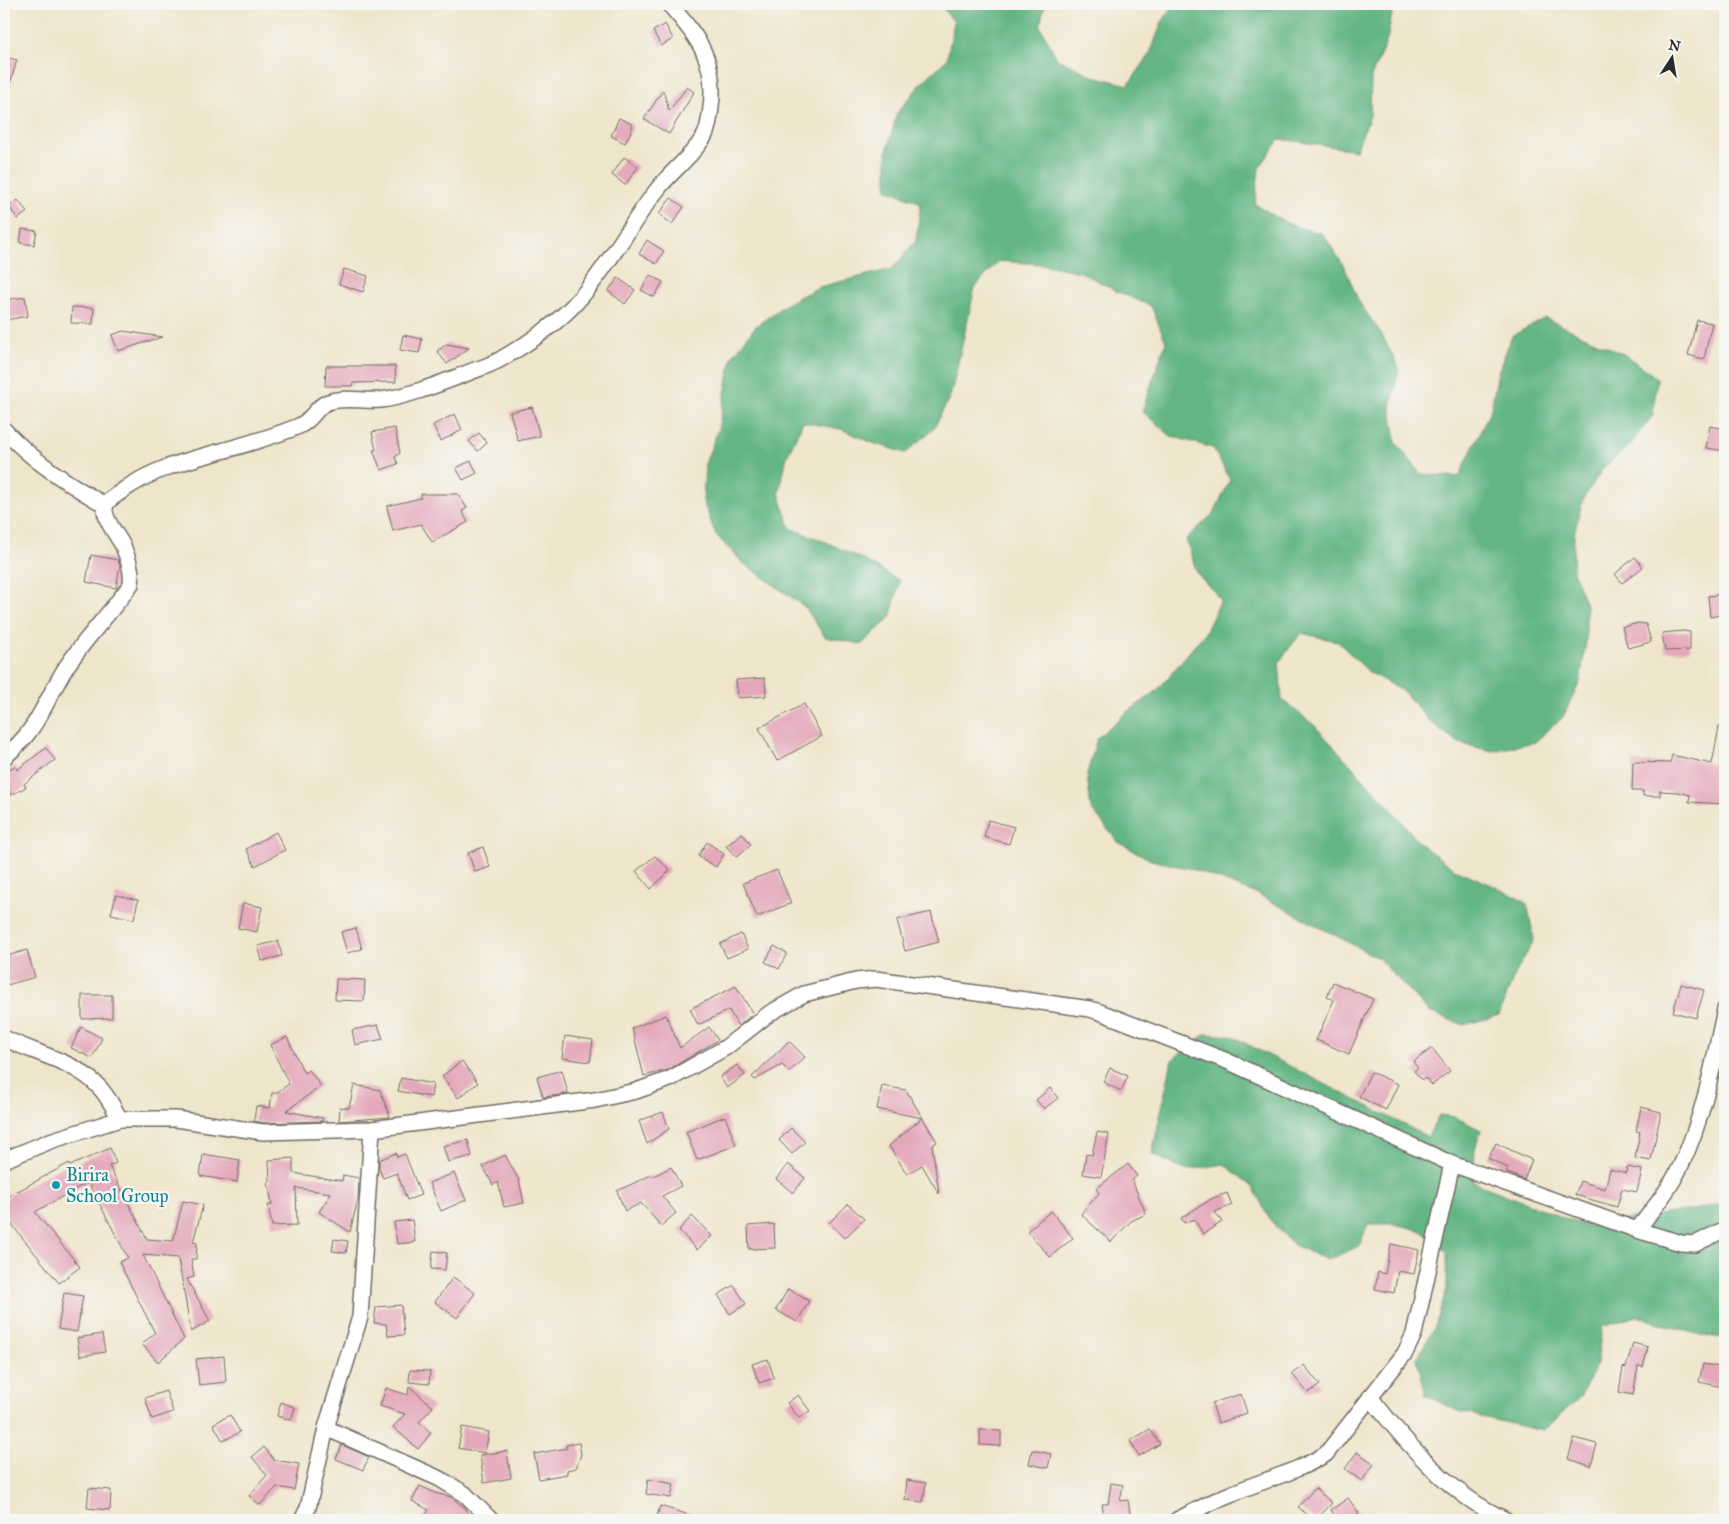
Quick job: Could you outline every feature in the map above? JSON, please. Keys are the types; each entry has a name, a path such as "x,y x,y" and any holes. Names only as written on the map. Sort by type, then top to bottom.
{"street":[{"path":"4,757 24,740 33,728 65,669 131,584 132,576 123,546 104,511 105,506 131,485 152,473 177,463 253,442 302,424 311,418 318,408 326,402 379,400 399,397 432,387 499,361 529,341 580,298 657,190 705,134 710,121 713,80 708,59 688,26 668,4"},
{"path":"4,430 20,446 64,482 105,506"},
{"path":"4,1160 50,1141 120,1119 176,1119 264,1132 372,1129 596,1100 636,1091 670,1078 725,1048 770,1013 804,994 856,981 876,979 1090,1009 1226,1061 1452,1164 1637,1230 1681,1243 1695,1244 1725,1229"},
{"path":"1637,1230 1665,1192 1681,1165 1695,1132 1713,1065 1725,1009"},
{"path":"4,1038 52,1057 81,1072 101,1088 120,1119"},
{"path":"302,1520 308,1508 326,1428 360,1317 372,1129"},
{"path":"1177,1520 1230,1494 1290,1473 1326,1454 1404,1353 1414,1334 1452,1164"},
{"path":"1370,1397 1406,1442 1447,1482 1494,1515 1506,1520"},
{"path":"326,1428 440,1479 465,1494 491,1520"}],"green space":[{"path":"939,4 1045,4 1040,26 1057,59 1093,76 1128,85 1149,56 1162,22 1174,4 1394,4 1387,40 1371,77 1370,116 1356,150 1280,139 1259,168 1255,204 1288,224 1323,234 1344,266 1359,302 1382,335 1399,368 1391,407 1396,443 1421,474 1459,477 1491,409 1498,372 1512,336 1545,318 1625,355 1657,378 1653,415 1630,445 1603,468 1583,499 1574,534 1573,571 1586,605 1586,642 1580,682 1563,717 1535,742 1492,751 1459,743 1430,722 1404,692 1369,672 1337,641 1301,633 1279,662 1282,700 1314,725 1394,812 1419,843 1454,869 1490,884 1527,903 1534,940 1515,974 1499,1015 1464,1025 1429,1012 1378,958 1257,894 1192,869 1151,860 1118,842 1091,809 1087,774 1097,738 1125,714 1157,691 1205,633 1221,600 1197,573 1186,539 1214,513 1230,480 1213,448 1171,436 1142,411 1166,342 1151,306 1116,291 1081,272 1041,264 999,261 975,287 951,394 934,428 906,453 873,443 841,429 803,422 787,456 779,493 790,528 860,558 900,581 890,618 862,644 825,637 805,607 742,562 716,535 703,501 705,464 718,430 732,357 755,327 786,304 819,287 892,269 916,241 921,203 887,189 887,152 897,113 920,85 947,59 954,22"},
{"path":"1205,1034 1231,1036 1428,1137 1439,1115 1455,1117 1481,1130 1475,1149 1473,1182 1585,1226 1698,1209 1725,1203 1725,1338 1704,1336 1636,1316 1602,1327 1597,1363 1580,1397 1543,1431 1460,1412 1426,1395 1417,1358 1435,1327 1447,1289 1447,1252 1420,1230 1394,1224 1368,1224 1359,1246 1328,1260 1294,1245 1270,1220 1253,1187 1224,1164 1185,1170 1152,1154 1172,1060"}],"building":[{"path":"665,24 673,39 661,46 653,31"},
{"path":"4,57 17,60 7,94 4,94"},
{"path":"687,87 694,92 669,134 644,119 663,90 669,111"},
{"path":"619,118 632,124 632,129 625,143 611,136"},
{"path":"624,157 638,167 625,185 612,175"},
{"path":"671,198 684,207 672,224 659,214"},
{"path":"18,200 27,212 18,219 9,207"},
{"path":"22,229 37,231 34,245 20,243"},
{"path":"647,240 664,251 656,264 639,254"},
{"path":"344,269 368,276 363,292 339,284"},
{"path":"650,275 663,282 654,297 641,290"},
{"path":"618,278 635,290 625,304 608,291"},
{"path":"25,297 28,316 5,320 4,300"},
{"path":"72,307 94,308 93,324 71,323"},
{"path":"1697,320 1712,323 1704,359 1688,355"},
{"path":"123,331 162,337 118,351 112,335"},
{"path":"403,335 422,339 419,353 400,350"},
{"path":"447,344 469,348 447,364 437,351"},
{"path":"326,366 395,366 396,382 353,383 352,386 325,386"},
{"path":"532,407 540,436 518,441 510,412"},
{"path":"455,414 462,430 441,441 433,425"},
{"path":"1710,426 1725,429 1725,451 1706,448"},
{"path":"395,428 400,453 395,457 398,464 381,470 373,450 376,450 372,432"},
{"path":"479,433 487,443 478,451 469,441"},
{"path":"471,461 477,473 463,480 456,468"},
{"path":"421,494 458,494 467,508 462,511 468,522 432,542 421,524 393,531 387,506 421,498"},
{"path":"91,555 118,560 120,565 116,588 86,582"},
{"path":"1635,557 1643,567 1622,583 1615,574"},
{"path":"1723,594 1725,614 1710,617 1708,596"},
{"path":"1639,623 1646,624 1651,642 1628,648 1622,627"},
{"path":"1690,632 1690,650 1665,651 1662,633"},
{"path":"765,678 766,696 738,698 736,680"},
{"path":"804,704 822,736 777,761 759,728"},
{"path":"1719,727 1725,727 1725,804 1689,802 1690,795 1678,792 1660,791 1660,796 1643,796 1643,791 1632,791 1633,762 1670,763 1672,755 1712,764"},
{"path":"46,748 55,760 24,784 26,787 11,795 4,781 4,772 15,766 17,770"},
{"path":"988,820 1014,827 1009,844 984,837"},
{"path":"276,832 285,850 255,866 246,849"},
{"path":"742,833 751,845 736,857 726,846"},
{"path":"707,842 724,854 716,867 698,856"},
{"path":"483,847 490,867 475,872 468,853"},
{"path":"655,856 670,870 651,889 636,871"},
{"path":"777,870 791,903 757,917 743,883"},
{"path":"116,895 138,900 134,919 111,914"},
{"path":"243,903 262,907 257,932 238,928"},
{"path":"931,912 939,942 905,951 897,920"},
{"path":"356,928 362,949 347,953 341,932"},
{"path":"741,934 748,949 727,958 720,944"},
{"path":"278,941 282,956 262,961 258,946"},
{"path":"774,946 787,953 779,969 765,962"},
{"path":"27,950 35,977 7,985 4,973 4,957"},
{"path":"336,979 365,980 364,1001 335,1000"},
{"path":"1333,982 1373,999 1349,1054 1316,1040 1334,1000 1327,997"},
{"path":"1681,984 1704,990 1696,1018 1673,1012"},
{"path":"736,986 753,1014 738,1026 729,1010 698,1025 690,1009"},
{"path":"82,995 112,995 112,1018 82,1019"},
{"path":"666,1015 680,1048 709,1027 718,1040 668,1070 644,1076 632,1028"},
{"path":"378,1025 383,1039 355,1045 352,1030"},
{"path":"81,1027 102,1038 92,1058 71,1048"},
{"path":"565,1036 593,1040 590,1062 562,1058"},
{"path":"287,1037 304,1073 309,1070 321,1086 286,1111 323,1118 322,1121 264,1123 254,1121 256,1106 270,1108 272,1093 276,1093 289,1084 270,1045"},
{"path":"789,1041 805,1057 789,1072 782,1065 755,1080 752,1077"},
{"path":"1432,1048 1450,1071 1432,1085 1427,1079 1421,1079 1414,1071 1418,1068 1413,1062"},
{"path":"462,1061 478,1083 458,1098 442,1076"},
{"path":"737,1065 745,1075 727,1088 720,1077"},
{"path":"1110,1068 1128,1076 1121,1091 1103,1082"},
{"path":"562,1070 568,1094 543,1097 537,1077"},
{"path":"1371,1072 1398,1084 1386,1110 1359,1097"},
{"path":"401,1078 433,1084 431,1097 398,1091"},
{"path":"354,1085 380,1090 390,1117 339,1121 340,1107 349,1108"},
{"path":"882,1086 906,1090 937,1142 932,1145 939,1194 922,1165 907,1174 889,1146 922,1118 877,1109"},
{"path":"1050,1088 1058,1098 1044,1109 1036,1100"},
{"path":"1641,1107 1661,1112 1651,1161 1635,1158 1640,1132 1636,1131"},
{"path":"663,1112 669,1129 647,1144 639,1121"},
{"path":"725,1116 736,1145 697,1160 686,1132"},
{"path":"791,1128 805,1142 792,1154 779,1140"},
{"path":"1097,1132 1109,1134 1101,1177 1083,1174 1086,1154 1092,1155"},
{"path":"468,1140 472,1156 448,1162 443,1146"},
{"path":"1496,1143 1532,1160 1524,1180 1506,1172 1508,1168 1488,1158"},
{"path":"110,1148 116,1163 109,1166 147,1239 173,1241 183,1201 203,1205 193,1242 197,1243 196,1259 191,1259 194,1277 187,1279 210,1321 191,1332 178,1258 143,1255 184,1339 158,1362 142,1344 155,1333 119,1262 128,1258 88,1182 35,1212 80,1267 59,1283 4,1215 4,1201 17,1190 69,1163 70,1166"},
{"path":"396,1153 397,1157 405,1154 421,1195 407,1200 397,1173 383,1178 379,1169 379,1160"},
{"path":"203,1154 240,1160 237,1182 200,1176"},
{"path":"505,1155 519,1180 524,1203 504,1207 498,1182 493,1185 483,1166"},
{"path":"293,1158 293,1173 342,1181 343,1175 359,1178 358,1199 350,1232 319,1212 331,1193 296,1188 297,1225 272,1226 268,1205 272,1205 268,1182 270,1182 269,1160"},
{"path":"788,1164 805,1178 793,1193 776,1179"},
{"path":"1128,1164 1137,1176 1132,1180 1146,1214 1131,1221 1111,1242 1081,1214 1099,1193 1096,1189"},
{"path":"671,1167 681,1186 662,1196 676,1213 661,1226 641,1203 625,1211 617,1191"},
{"path":"1627,1167 1642,1170 1637,1192 1622,1189 1617,1207 1575,1195 1580,1181 1605,1189 1610,1169 1626,1173"},
{"path":"454,1173 466,1200 441,1211 429,1183"},
{"path":"1227,1193 1232,1205 1215,1212 1222,1222 1203,1234 1194,1219 1184,1223 1181,1218 1213,1198"},
{"path":"848,1204 864,1219 845,1238 829,1223"},
{"path":"1051,1211 1073,1238 1050,1257 1027,1231"},
{"path":"692,1216 712,1236 697,1250 679,1230"},
{"path":"412,1220 415,1242 397,1244 394,1222"},
{"path":"774,1224 775,1248 749,1249 748,1226"},
{"path":"334,1239 348,1241 346,1253 332,1251"},
{"path":"1391,1244 1419,1250 1414,1274 1398,1271 1394,1293 1375,1289 1378,1272 1385,1274"},
{"path":"433,1251 447,1253 445,1270 431,1269"},
{"path":"453,1277 475,1293 457,1318 435,1302"},
{"path":"734,1285 746,1304 730,1314 718,1295"},
{"path":"788,1289 809,1301 797,1322 776,1310"},
{"path":"64,1293 83,1296 77,1332 58,1329"},
{"path":"401,1305 404,1335 388,1336 386,1324 374,1323 376,1307"},
{"path":"102,1334 105,1352 80,1356 77,1338"},
{"path":"1633,1343 1648,1347 1643,1367 1638,1366 1633,1395 1619,1392 1623,1367 1626,1368"},
{"path":"224,1356 226,1382 199,1385 196,1359"},
{"path":"768,1359 774,1378 759,1383 752,1364"},
{"path":"1703,1364 1725,1368 1722,1387 1699,1382"},
{"path":"1304,1365 1320,1385 1308,1393 1292,1374"},
{"path":"410,1370 430,1371 429,1384 409,1382"},
{"path":"409,1386 433,1407 419,1422 431,1433 418,1449 393,1427 405,1414 380,1406 386,1388 408,1395"},
{"path":"166,1391 173,1412 152,1419 145,1398"},
{"path":"1241,1394 1247,1413 1218,1423 1212,1403"},
{"path":"798,1395 810,1411 799,1418 787,1403"},
{"path":"281,1402 295,1407 291,1420 277,1416"},
{"path":"230,1415 240,1432 223,1441 213,1424"},
{"path":"462,1427 489,1432 485,1453 458,1448"},
{"path":"1150,1429 1160,1444 1139,1456 1130,1441"},
{"path":"980,1430 1001,1431 1001,1446 980,1445"},
{"path":"1574,1438 1597,1444 1591,1466 1568,1459"},
{"path":"579,1443 581,1454 576,1468 567,1470 567,1474 539,1479 534,1454 567,1448 566,1445"},
{"path":"342,1445 369,1457 363,1470 336,1459"},
{"path":"264,1447 274,1460 299,1464 294,1490 277,1487 260,1505 249,1496 267,1475 252,1457"},
{"path":"1032,1450 1051,1454 1048,1468 1029,1464"},
{"path":"507,1451 511,1478 484,1483 480,1455"},
{"path":"1357,1452 1374,1464 1362,1481 1345,1469"},
{"path":"648,1479 674,1484 671,1498 646,1494"},
{"path":"907,1480 926,1483 923,1502 905,1500"},
{"path":"1111,1483 1123,1485 1120,1501 1128,1500 1131,1520 1105,1520 1102,1504 1108,1504"},
{"path":"420,1486 435,1493 451,1497 464,1507 473,1520 422,1520 429,1510 412,1501"},
{"path":"89,1488 111,1490 110,1510 87,1508"},
{"path":"1315,1488 1332,1503 1314,1520 1298,1507"},
{"path":"1348,1498 1359,1513 1348,1520 1337,1520 1331,1510"},
{"path":"660,1506 696,1517 695,1520 656,1520"}],"place":[{"name":"Birira School Group","path":"56,1185"}]}
